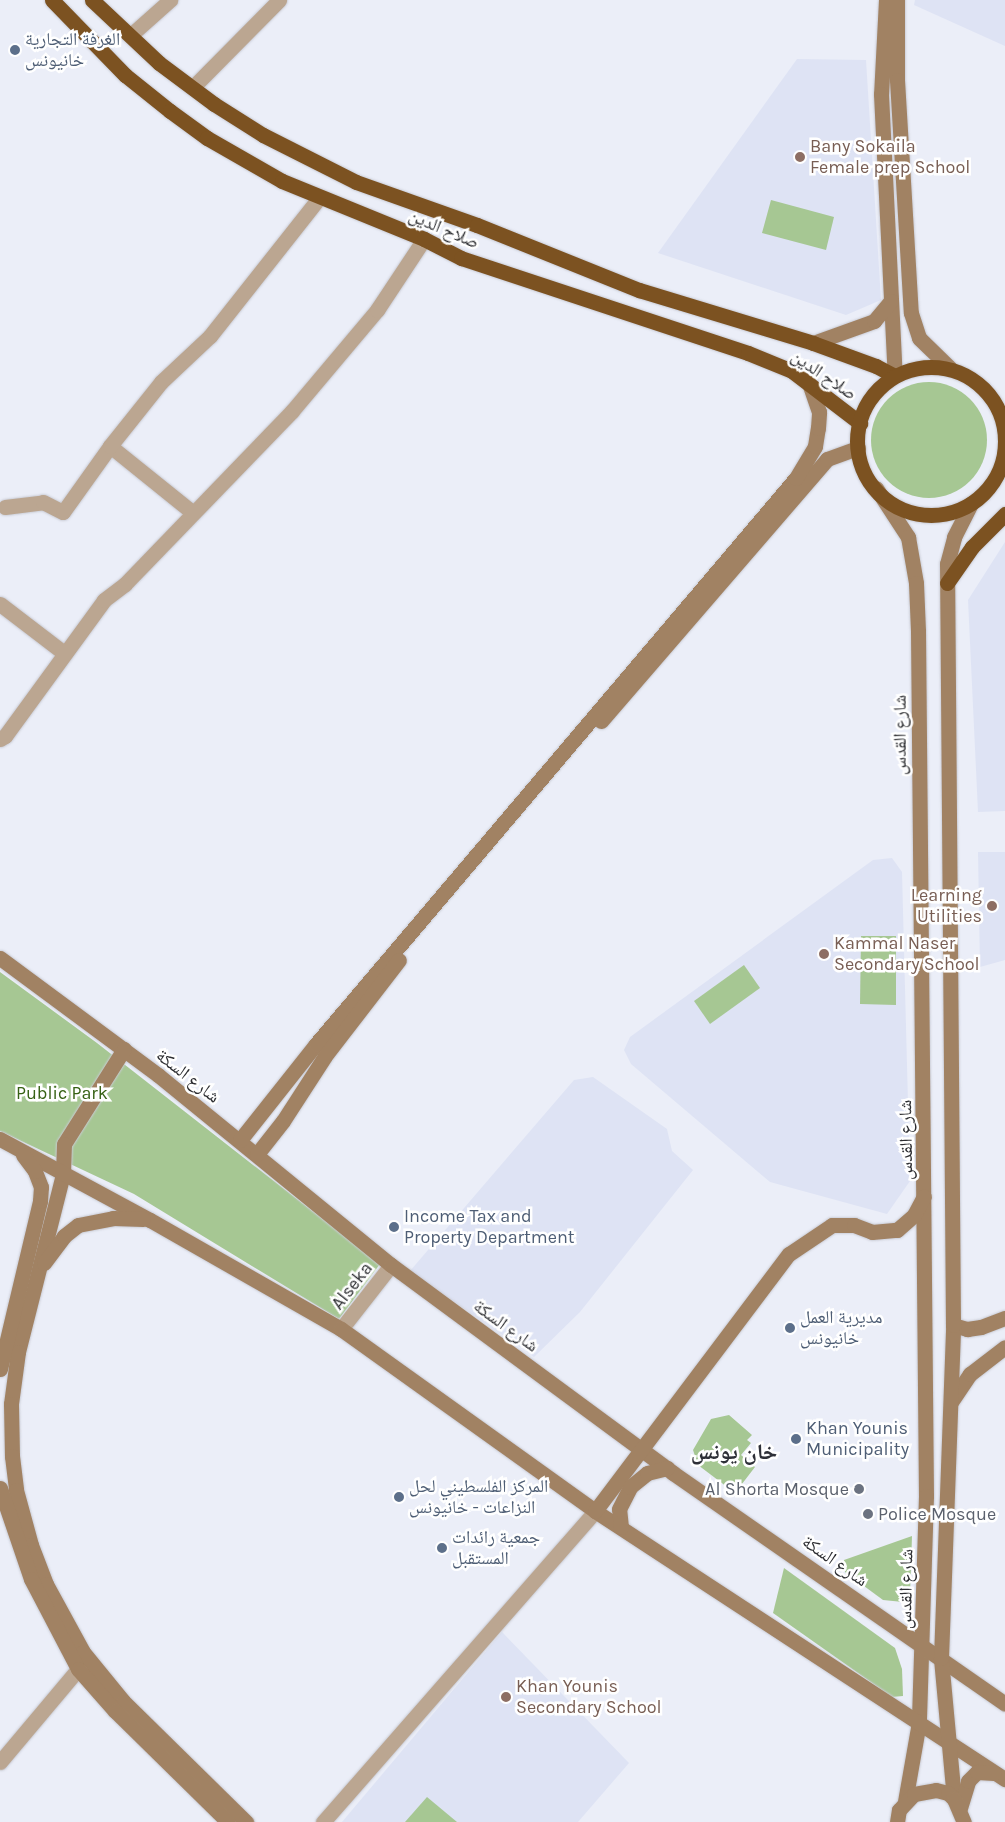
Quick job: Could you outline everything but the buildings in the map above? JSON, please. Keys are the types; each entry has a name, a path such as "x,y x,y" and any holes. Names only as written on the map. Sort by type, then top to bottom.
{"highway":[{"name":"صلاح الدين","path":"52,0 125,75 170,111 246,161 319,198 424,239 461,258 748,353 792,371 860,423"},
{"name":"صلاح الدين","path":"92,0 159,63 214,104 263,135 356,182 477,225 639,290 813,343 876,366 895,376"},
{"path":"976,499 995,478 1005,446 1004,426 998,402 969,377 951,369 929,366 895,376 872,396 860,423 858,448 868,480 876,488 899,507 919,514 940,514 976,499 1005,482"},
{"path":"947,583 972,547 1005,514"}],"main road":[{"path":"886,0 881,94 895,376"},
{"path":"897,0 897,80 911,313 919,338 951,369"},
{"path":"813,343 874,321 891,301"},
{"path":"240,1140 322,1036 796,478 815,446 818,428 819,412 809,383"},
{"path":"257,1154 283,1121 324,1056 398,961 734,564 827,459 858,448"},
{"name":"شارع القدس","path":"876,488 908,536 916,583 925,1192 926,1496 923,1645 919,1722 898,1814"},
{"name":"شارع القدس","path":"959,1810 948,1742 941,1658 953,1325 947,564 954,537 976,499"},
{"name":"شارع السكة","path":"0,958 124,1049 240,1140 391,1265 667,1468 1005,1704"},
{"path":"124,1049 68,1134 62,1152 62,1174 18,1352 11,1404 15,1482 31,1544 46,1584 83,1652 123,1701 246,1822"},
{"path":"0,1139 150,1220 341,1330 595,1511 1000,1776"},
{"path":"0,1369 40,1201 41,1187 35,1171 19,1150"},
{"path":"595,1511 789,1254 832,1225 854,1225 872,1232 897,1230 914,1215 925,1192"},
{"path":"40,1268 64,1236 78,1225 113,1218 150,1220"},
{"path":"953,1325 967,1329 981,1328 1005,1318"},
{"path":"951,1402 970,1374 1005,1347"},
{"path":"621,1527 619,1510 630,1487 647,1473 667,1468"},
{"path":"0,1488 31,1578 78,1669 115,1711 228,1822"},
{"path":"959,1810 966,1786 977,1772 1000,1776"},
{"path":"898,1814 914,1794 936,1790 948,1792 959,1810"}],"street":[{"path":"133,33 170,0"},
{"path":"194,86 279,0"},
{"path":"5,507 43,502 63,512 110,446 161,382 210,336 319,198"},
{"path":"0,739 6,736 104,600 125,584 192,512 298,404 377,310 424,239"},
{"path":"110,446 192,512"},
{"path":"0,604 64,653"},
{"name":"Alseka","path":"341,1330 391,1265"},
{"path":"323,1822 595,1511"},
{"path":"0,1762 78,1669"}],"shaded area":[{"path":"915,0 1005,0 1005,46 914,5"},
{"name":"Bany Sokaila Female prep School","path":"797,59 866,60 881,300 846,315 658,253"},
{"path":"1005,542 1005,811 978,812 968,600"},
{"name":"Learning Utilities","path":"978,852 1005,852 1005,960 980,967"},
{"name":"Kammal Naser Secondary School","path":"892,858 902,872 910,1181 887,1214 770,1182 631,1064 624,1050 630,1037 873,860"},
{"path":"593,1077 667,1129 672,1151 693,1170 580,1312 534,1357 410,1271 574,1080"},
{"name":"Khan Younis Secondary School","path":"502,1632 629,1763 578,1822 342,1822"}],"green space":[{"path":"771,200 834,217 826,250 762,233"},
{"path":"929,382 951,387 970,399 982,418 987,440 982,462 970,481 951,493 929,498 907,493 888,481 876,462 871,440 876,418 888,399 907,387"},
{"path":"861,936 896,936 896,1005 860,1004"},
{"path":"744,965 760,988 710,1024 694,1001"},
{"name":"Public Park","path":"0,972 97,1043 380,1264 339,1319 134,1194 0,1131"},
{"path":"729,1415 752,1435 747,1440 751,1443 741,1455 755,1467 735,1493 698,1465 693,1450 711,1419"},
{"path":"912,1536 910,1595 903,1602 883,1600 845,1572 844,1560"},
{"path":"784,1568 895,1648 902,1669 903,1696 892,1697 773,1613"},
{"path":"427,1797 457,1822 405,1822"}],"place":[{"name":"الغرفة التجارية خانيونس","path":"15,50"},
{"name":"Bany Sokaila Female prep School","path":"800,157"},
{"name":"Learning Utilities","path":"992,906"},
{"name":"Kammal Naser Secondary School","path":"824,954"},
{"name":"Income Tax and Property Department","path":"394,1227"},
{"name":"مديرية العمل خانيونس","path":"790,1328"},
{"name":"Khan Younis Municipality","path":"796,1439"},
{"name":"Al Shorta Mosque","path":"859,1489"},
{"name":"المركز الفلسطيني لحل النزاعات - خانيونس","path":"399,1497"},
{"name":"Police Mosque","path":"868,1514"},
{"name":"جمعية رائدات المستقبل","path":"442,1548"},
{"name":"Khan Younis Secondary School","path":"506,1697"}],"district":[{"name":"خان يونس","path":"734,1453"}]}
